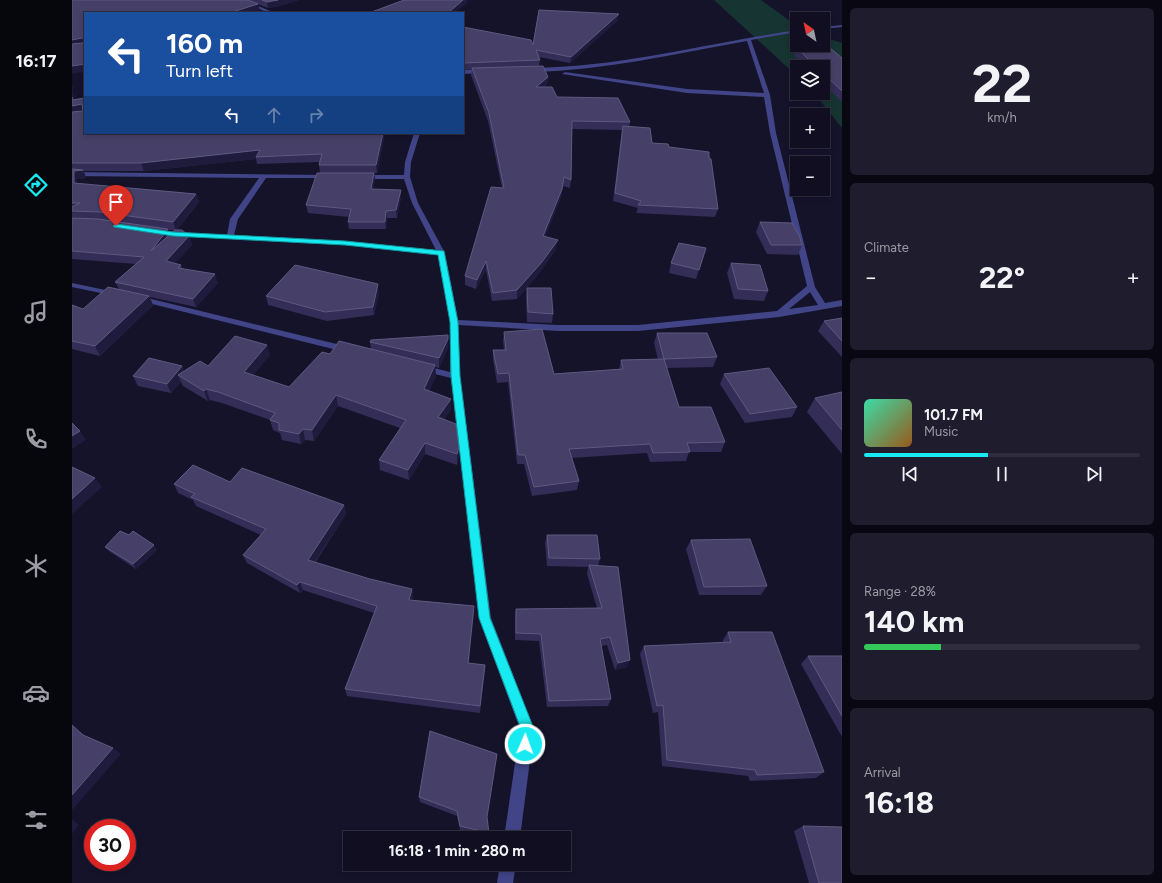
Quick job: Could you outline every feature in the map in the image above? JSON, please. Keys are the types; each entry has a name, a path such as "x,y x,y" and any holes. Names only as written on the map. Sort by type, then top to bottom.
{"street":[{"path":"240,0 269,12"},
{"path":"830,27 842,26"},
{"path":"545,71 593,67 790,32"},
{"path":"749,40 767,95 773,133 811,287 823,306"},
{"path":"524,70 545,71 626,84 687,91 767,95"},
{"path":"464,72 488,71"},
{"path":"417,134 408,162 407,177 415,203 441,253 454,322 455,376 485,618 527,729 513,831"},
{"path":"72,174 336,177"},
{"path":"230,236 234,219 264,176"},
{"path":"352,177 407,177"},
{"path":"165,233 345,243 441,253"},
{"path":"72,285 134,297 356,351"},
{"path":"778,314 811,287"},
{"path":"454,322 558,328 638,328 778,314 842,303"},
{"path":"410,365 455,376"},
{"path":"505,883 507,871"}],"green space":[{"path":"714,0 761,0 790,21 790,52 830,52 830,39 842,43 842,128 830,113 830,108 826,108 820,100 830,100 830,60 790,60 790,70"}],"building":[{"path":"72,0 248,0 258,4 232,12 84,12 84,39 72,40"},
{"path":"262,0 278,0 267,2"},
{"path":"404,0 463,0 449,12 372,12"},
{"path":"539,10 619,14 571,57 536,50 540,60 464,63 464,27 531,40 533,45"},
{"path":"84,39 84,64 72,66 72,44 83,43"},
{"path":"830,48 842,58 842,91 830,80 830,60 809,60 801,52 830,52"},
{"path":"543,66 548,77 536,87 552,87 557,97 618,98 630,122 572,121 571,180 564,177 562,189 543,236 558,240 542,262 517,290 493,293 486,261 477,280 465,276 491,187 504,188 489,113 472,68"},
{"path":"84,98 84,134 383,134 376,165 319,165 322,154 256,157 260,150 141,163 72,163 72,112 83,111 82,104 72,106 72,100"},
{"path":"623,126 650,128 652,143 668,144 669,147 709,152 718,209 638,205 641,201 615,193"},
{"path":"72,169 83,170 74,171 74,183 196,194 173,222 99,212 72,211 72,207 80,203 72,203"},
{"path":"317,173 374,173 371,189 401,190 396,210 386,211 385,222 348,222 351,209 306,205"},
{"path":"72,218 98,219 168,229 151,251 175,230 182,230 189,236 166,261 181,265 178,268 215,274 193,299 115,282 144,257 72,251"},
{"path":"760,222 792,223 799,235 802,245 771,245"},
{"path":"679,243 706,248 699,270 671,263"},
{"path":"731,263 760,265 768,291 738,289"},
{"path":"295,265 378,284 373,307 325,312 266,296"},
{"path":"108,287 149,296 95,346 72,341 72,305 83,309"},
{"path":"527,288 551,288 553,314 528,312"},
{"path":"842,318 842,341 824,321"},
{"path":"542,329 554,374 623,369 621,360 664,359 679,407 711,407 725,442 687,443 690,452 653,453 650,444 569,449 579,481 534,487 525,455 518,455 509,373 498,374 493,350 506,350 504,332"},
{"path":"657,333 707,333 717,357 664,359"},
{"path":"448,335 448,339 439,358 370,342 371,340"},
{"path":"235,336 267,345 244,372 289,387 322,352 330,354 339,341 435,365 424,389 451,399 438,417 456,424 459,447 457,454 425,443 408,470 379,460 406,420 336,395 312,430 303,429 299,434 279,430 279,423 270,420 275,413 218,392 206,389 204,391 178,375 200,361 208,366"},
{"path":"149,358 182,366 167,384 133,376"},
{"path":"769,368 797,407 750,414 724,374"},
{"path":"842,392 842,430 815,398"},
{"path":"72,423 80,431 72,436"},
{"path":"193,465 230,482 242,468 344,505 308,560 370,579 412,589 409,600 474,606 468,663 485,665 480,706 345,689 377,606 300,582 297,585 243,555 266,529 191,497 195,494 174,484"},
{"path":"72,467 95,478 72,499"},
{"path":"120,531 129,535 133,531 154,545 133,564 105,547"},
{"path":"547,535 597,535 600,559 549,558"},
{"path":"750,539 767,586 704,587 691,540"},
{"path":"589,565 618,567 630,660 618,663 610,637 600,639 611,699 549,701 541,634 516,633 516,609 602,608"},
{"path":"728,632 772,632 824,772 757,775 755,770 667,760 663,705 657,706 644,646 731,642"},
{"path":"808,656 842,656 842,716"},
{"path":"72,725 83,735 113,748 72,795"},
{"path":"430,731 497,754 487,817 489,831 481,831 460,826 457,811 419,797"},
{"path":"803,826 842,827 842,883 819,883"}],"route":[{"path":"116,226 173,234 345,243 441,253 454,322 455,376 485,618 527,729 525,744"}]}
